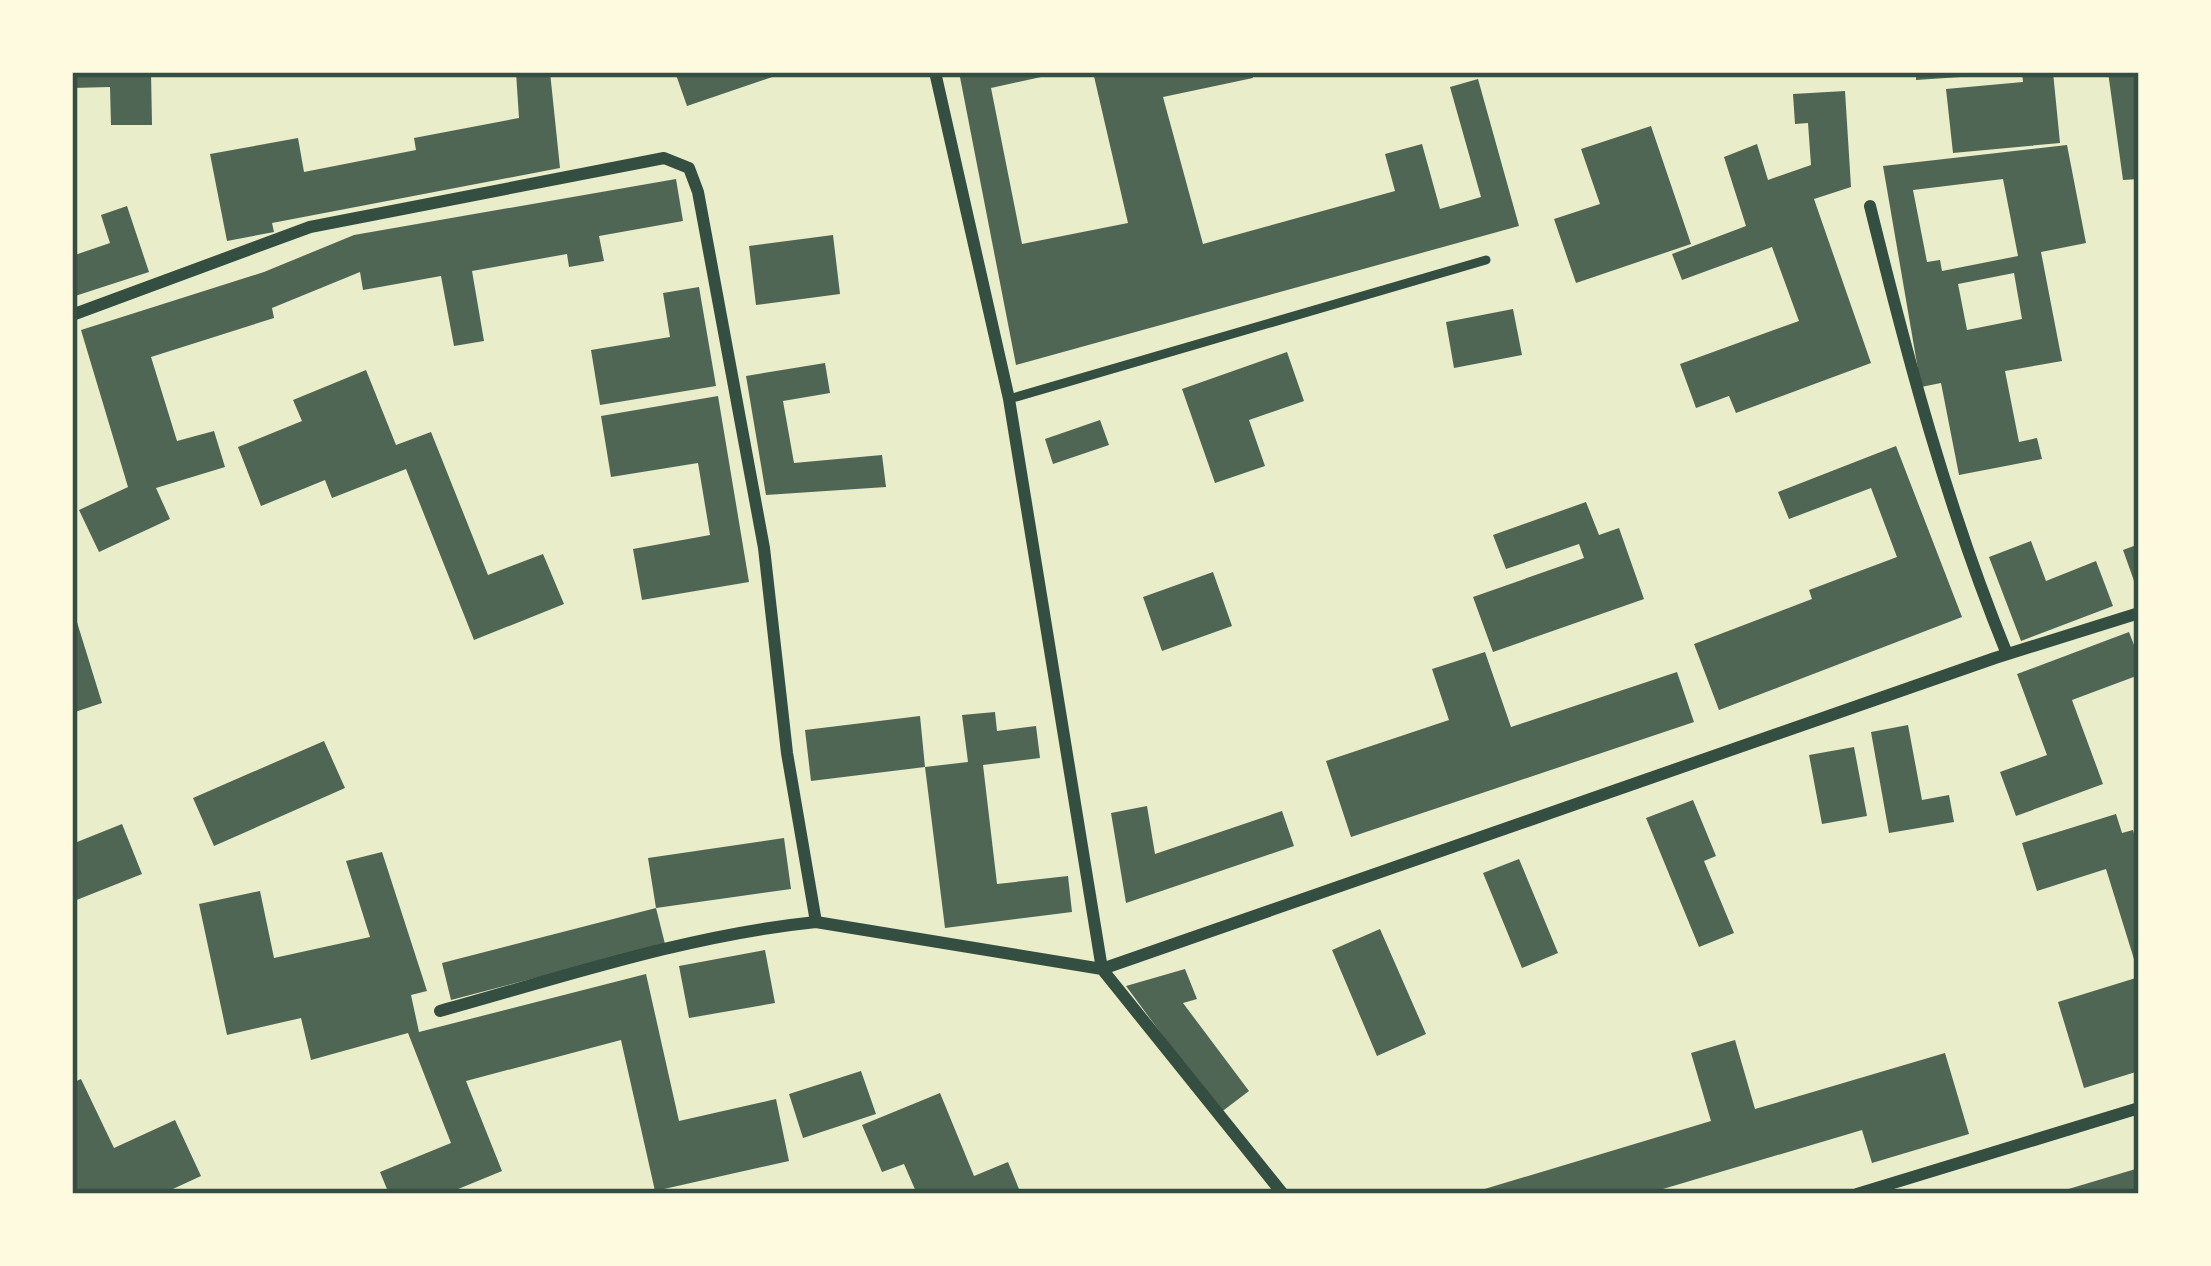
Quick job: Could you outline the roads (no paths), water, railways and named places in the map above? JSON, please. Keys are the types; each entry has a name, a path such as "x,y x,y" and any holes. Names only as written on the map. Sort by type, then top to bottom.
{"street":[{"path":"935,72 1010,399 1102,969 1283,1194"},
{"path":"72,315 310,227 664,158 689,168 702,214 764,548 787,753 816,922"},
{"path":"1870,206 1931,445 2007,654"},
{"path":"440,1011 667,950 769,927 816,922 1102,969 2007,654 2139,613"},
{"path":"1857,1194 2139,1108"}],"lane":[{"path":"1010,399 1486,260"}]}
